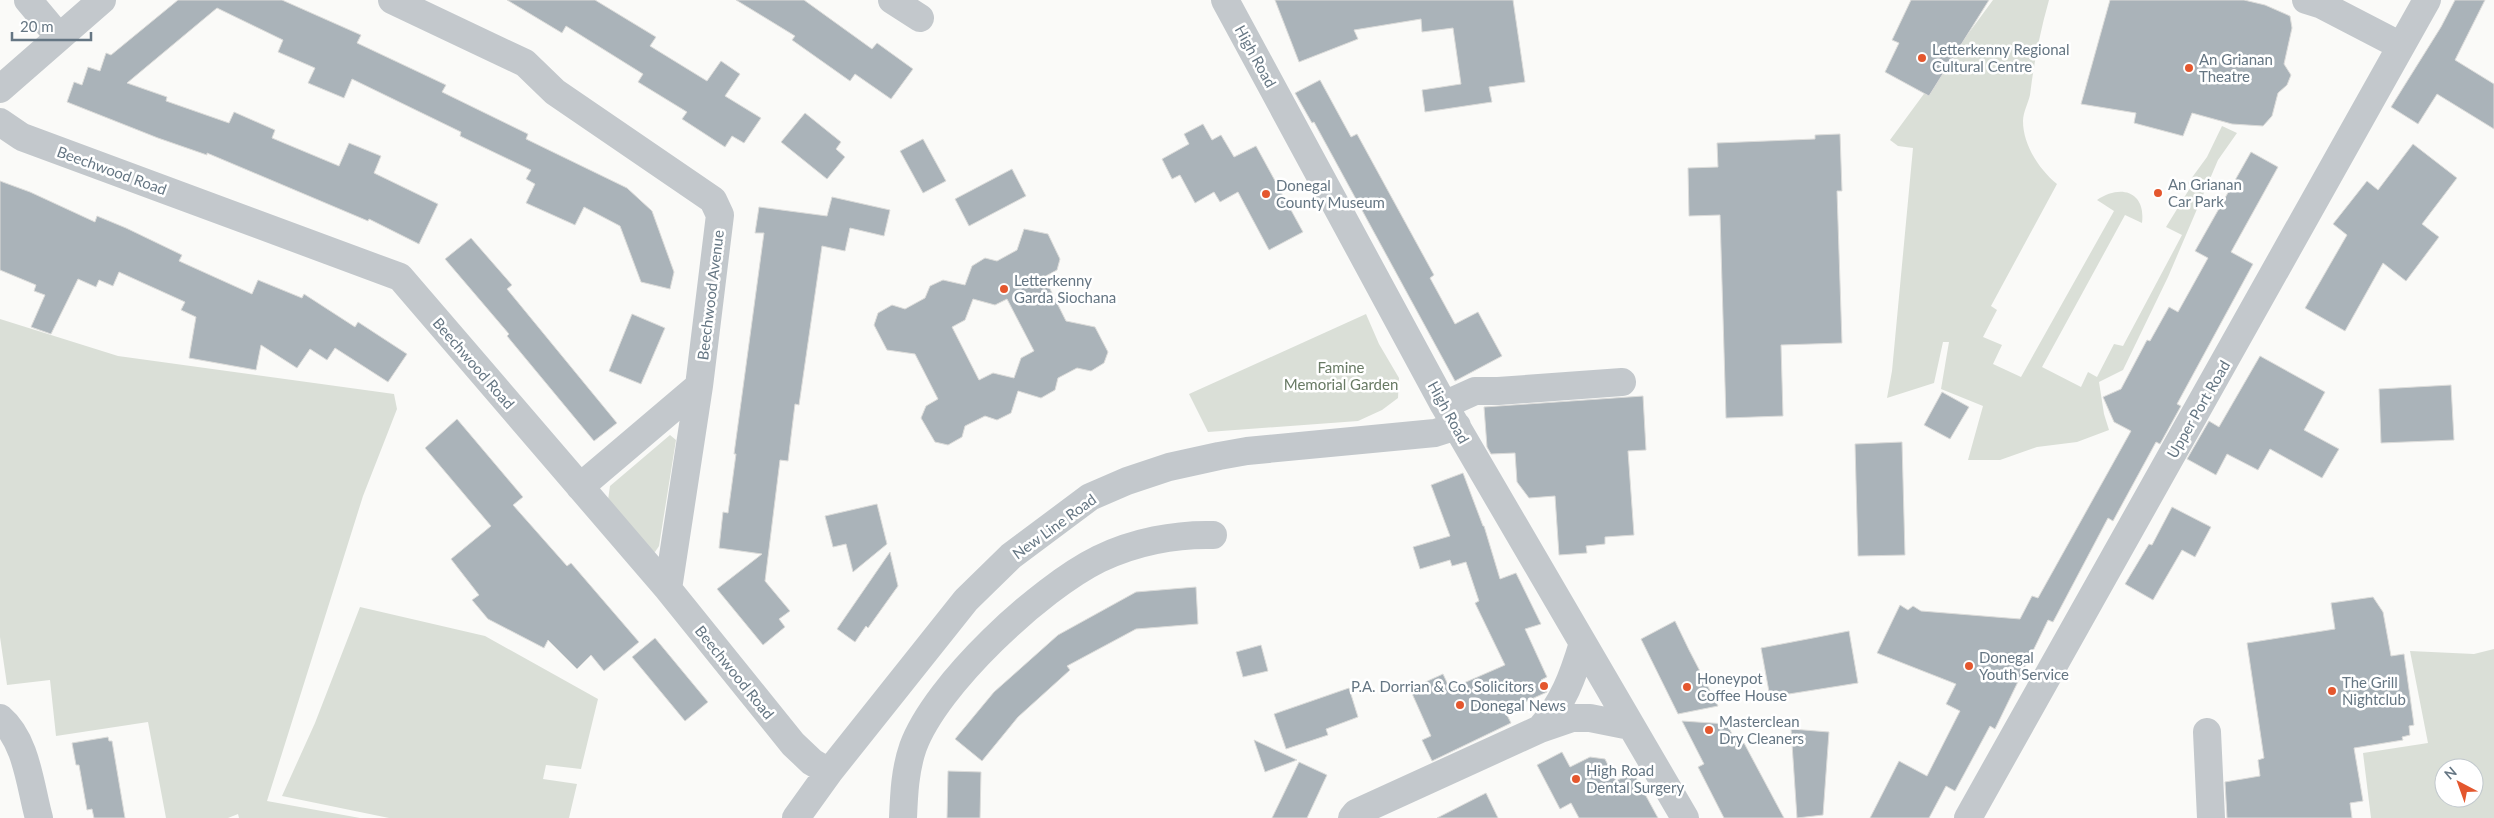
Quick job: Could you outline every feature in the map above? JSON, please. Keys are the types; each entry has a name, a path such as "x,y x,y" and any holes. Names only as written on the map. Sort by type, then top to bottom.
{"street":[{"path":"28,0 60,37"},
{"path":"0,89 102,0"},
{"name":"Beechwood Avenue","path":"392,0 525,62 555,92 714,200 720,215 699,386 668,589"},
{"name":"High Road","path":"1225,0 1450,416 1685,818"},
{"path":"2306,0 2322,5 2401,46"},
{"name":"Upper Port Road","path":"1968,818 2427,0"},
{"name":"Beechwood Road","path":"0,122 22,137 400,277 668,589 793,744 812,762 829,772"},
{"name":"New Line Road","path":"796,818 829,772 966,600 1011,556 1090,497 1127,481 1186,462 1247,451 1435,433 1475,391 1622,382"},
{"path":"580,487 699,386"},
{"path":"903,818 906,771 914,746 931,713 959,676 993,640 1076,571 1101,558 1148,542 1191,535 1213,536"},
{"path":"1540,728 1554,713 1570,684 1583,643"},
{"path":"0,718 10,727 20,748 39,818"},
{"path":"1352,818 1356,813 1540,728 1572,718 1590,718 1630,726"},
{"path":"2207,732 2211,818"}],"green space":[{"path":"1993,0 2049,0 2023,121 2026,139 2033,156 2057,184 1991,306 1997,310 1983,337 2002,345 1993,364 2021,377 2114,211 2097,200 2114,192 2122,192 2136,197 2142,212 2142,223 2125,215 2042,367 2081,387 2088,372 2097,377 2114,344 2123,346 2182,235 2166,227 2190,188 2188,183 2207,157 2222,126 2237,133 2218,160 2168,277 2123,370 2099,382 2104,414 2109,430 2077,442 2037,447 2000,460 1968,460 1983,406 1941,389 1949,342 1943,342 1934,383 1887,398 1892,371 1913,148 1898,146 1890,140"},
{"name":"Famine Memorial Garden","path":"1366,314 1379,344 1399,378 1398,398 1382,410 1358,421 1208,432 1189,394"},
{"path":"0,319 118,356 394,394 397,409 363,496 267,801 360,818 239,818 238,814 228,818 166,818 148,722 56,736 50,680 7,685 0,637"},
{"path":"670,435 676,440 659,546 655,552 649,551 608,500 610,486"},
{"path":"360,607 485,636 598,699 581,769 546,765 543,779 577,784 569,818 389,818 282,796 315,723"},
{"path":"2494,649 2494,818 2371,818 2363,753 2428,743 2410,651 2474,654"}],"building":[{"path":"178,0 282,0 361,35 357,43 446,85 442,92 528,134 526,139 627,188 652,211 674,272 670,289 641,282 620,226 584,207 575,225 526,203 535,184 526,179 531,170 460,136 461,132 352,79 344,98 308,83 315,68 278,52 283,40 217,8 127,83 167,97 166,101 229,123 234,112 275,130 272,138 339,166 349,143 381,156 374,173 438,204 419,244 369,219 368,221 207,153 207,155 158,138 67,102 74,82 82,85 88,67 100,71 106,53 111,55"},
{"path":"507,0 595,0 656,37 650,46 707,81 721,61 740,74 725,96 761,118 744,143 732,136 725,147 682,119 687,112 638,82 643,74 566,26 562,33"},
{"path":"736,0 804,0 872,49 877,43 913,69 891,99 855,74 850,81 792,40 795,36"},
{"path":"1275,0 1513,0 1525,82 1489,87 1492,102 1425,112 1422,90 1461,84 1453,28 1422,32 1421,19 1354,30 1358,39 1299,62"},
{"name":"Letterkenny Regional Cultural Centre","path":"1911,0 1989,0 1929,96 1885,72 1899,43 1892,40"},
{"name":"An Grianan Theatre","path":"2110,0 2244,0 2265,5 2290,16 2292,28 2284,64 2291,75 2287,85 2278,93 2272,116 2263,126 2232,124 2192,113 2183,136 2134,123 2136,113 2081,104"},
{"path":"2455,0 2485,0 2455,60 2494,84 2494,129 2437,94 2418,124 2391,107 2441,27"},
{"path":"1320,80 1351,137 1357,134 1434,275 1430,278 1455,324 1478,312 1502,356 1455,381 1314,122 1312,123 1295,93"},
{"path":"805,113 841,142 836,149 845,157 827,179 781,142"},
{"name":"Donegal County Museum","path":"1203,124 1212,140 1221,135 1234,157 1256,146 1303,232 1269,250 1238,192 1220,202 1214,192 1195,203 1180,175 1172,179 1162,159 1189,144 1184,134"},
{"path":"1840,134 1842,191 1837,191 1842,343 1781,345 1783,416 1726,418 1720,215 1689,216 1688,168 1718,167 1717,143 1815,139 1815,135"},
{"path":"923,139 946,181 923,193 900,151"},
{"path":"2413,144 2457,178 2422,224 2439,237 2406,281 2383,263 2345,331 2305,308 2347,235 2333,224 2367,181 2378,190"},
{"path":"2251,152 2278,167 2231,252 2253,264 2177,404 2181,406 2160,444 2156,442 2113,521 2108,518 2053,622 2048,620 1995,729 1990,726 1955,791 1946,786 1929,818 1870,818 1899,761 1927,776 1960,711 1946,704 1956,684 1877,653 1900,605 1908,610 1913,606 1921,611 2020,619 2032,596 2038,598 2131,431 2114,422 2103,397 2121,389 2147,340 2150,341 2169,307 2178,312 2208,258 2195,251"},
{"path":"1012,169 1026,196 969,226 955,199"},
{"path":"0,181 30,192 95,222 97,216 126,228 182,255 179,261 252,294 258,280 302,298 304,294 355,327 358,322 407,354 388,382 335,348 327,360 310,349 297,368 261,345 256,370 189,358 196,317 181,310 185,302 119,272 113,286 99,280 96,287 78,279 51,334 31,327 45,295 34,291 36,285 0,270"},
{"path":"832,197 890,210 884,236 850,228 845,251 822,246 799,405 795,404 788,461 780,460 765,581 790,611 779,619 785,627 763,645 717,589 762,554 719,548 723,512 728,513 736,454 734,454 764,233 755,233 759,207 827,216"},
{"path":"1024,229 1048,234 1060,259 1057,270 1044,277 1066,321 1095,327 1108,352 1104,363 1091,371 1077,368 1058,378 1055,390 1041,398 1018,391 1011,413 997,420 985,416 965,426 962,437 948,445 935,442 921,418 926,406 938,399 915,354 887,350 874,325 878,313 892,305 905,309 925,298 930,286 943,280 965,285 972,266 985,258 997,261 1017,250","holes":["973,299 995,305 1007,299 1034,351 1021,358 1014,378 993,373 979,380 952,327 965,320"]},
{"path":"471,238 512,285 507,289 617,423 594,441 507,336 509,334 445,259"},
{"path":"632,314 665,328 641,384 609,371"},
{"path":"2260,356 2325,392 2304,430 2339,449 2322,478 2270,449 2258,470 2227,454 2216,475 2187,459 2209,421 2219,427"},
{"path":"2451,385 2454,440 2381,443 2379,389"},
{"path":"1942,392 1969,407 1950,439 1924,425"},
{"path":"1643,396 1646,450 1628,451 1634,535 1605,537 1605,544 1586,546 1587,553 1559,555 1555,496 1529,498 1517,482 1515,453 1491,454 1487,447 1484,407"},
{"path":"457,419 523,497 513,505 567,566 571,563 639,642 604,671 591,655 577,669 548,640 544,648 488,619 472,600 479,595 451,559 491,526 425,448"},
{"path":"1902,442 1905,555 1858,556 1855,444"},
{"path":"1463,473 1484,526 1500,579 1516,573 1541,624 1525,629 1547,677 1541,680 1547,692 1505,711 1511,723 1432,761 1422,740 1431,736 1410,689 1443,674 1450,689 1505,665 1475,603 1479,601 1466,562 1452,566 1450,560 1420,569 1413,547 1450,536 1431,485"},
{"path":"877,504 887,544 853,572 846,544 833,547 825,516"},
{"path":"2172,507 2211,527 2195,557 2182,550 2153,600 2125,584 2149,544 2152,545"},
{"path":"890,552 898,586 868,628 866,626 855,642 837,629"},
{"path":"1196,587 1198,624 1136,629 1067,666 1070,670 1018,717 982,761 955,739 994,692 1058,635 1136,592"},
{"name":"The Grill Nightclub","path":"2373,597 2383,612 2391,656 2404,654 2414,725 2409,726 2410,735 2402,737 2403,740 2354,748 2363,801 2350,803 2352,818 2227,818 2225,782 2260,776 2258,760 2264,758 2247,643 2335,629 2331,603"},
{"name":"Honeypot Coffee House","path":"1675,621 1718,706 1678,714 1641,639"},
{"path":"1849,631 1858,683 1770,697 1761,648"},
{"path":"655,638 708,702 685,721 632,657"},
{"path":"1261,645 1268,671 1243,677 1236,652"},
{"path":"1349,688 1358,717 1326,729 1328,735 1286,749 1274,714"},
{"path":"1682,721 1727,724 1738,746 1744,743 1784,818 1724,818 1698,767 1704,764"},
{"path":"1791,729 1829,732 1823,815 1797,818"},
{"path":"108,737 109,741 112,741 125,818 94,818 92,809 87,810 79,765 76,765 72,743"},
{"path":"1254,740 1297,760 1265,772"},
{"path":"1562,752 1570,767 1590,757 1605,759 1616,781 1633,772 1658,818 1579,818 1571,803 1560,809 1537,765"},
{"path":"1299,762 1327,775 1307,818 1272,818"},
{"path":"948,771 981,772 980,818 947,818"},
{"path":"1486,793 1498,818 1437,818"}],"place":[{"name":"Letterkenny Regional Cultural Centre","path":"1922,58"},
{"name":"An Grianan Theatre","path":"2189,68"},
{"name":"An Grianan Car Park","path":"2158,193"},
{"name":"Donegal County Museum","path":"1266,194"},
{"name":"Letterkenny Garda Siochana","path":"1004,289"},
{"name":"Donegal Youth Service","path":"1969,666"},
{"name":"P.A. Dorrian & Co. Solicitors","path":"1544,686"},
{"name":"Honeypot Coffee House","path":"1687,687"},
{"name":"The Grill Nightclub","path":"2332,691"},
{"name":"Donegal News","path":"1460,705"},
{"name":"Masterclean Dry Cleaners","path":"1709,730"},
{"name":"High Road Dental Surgery","path":"1576,779"}]}
